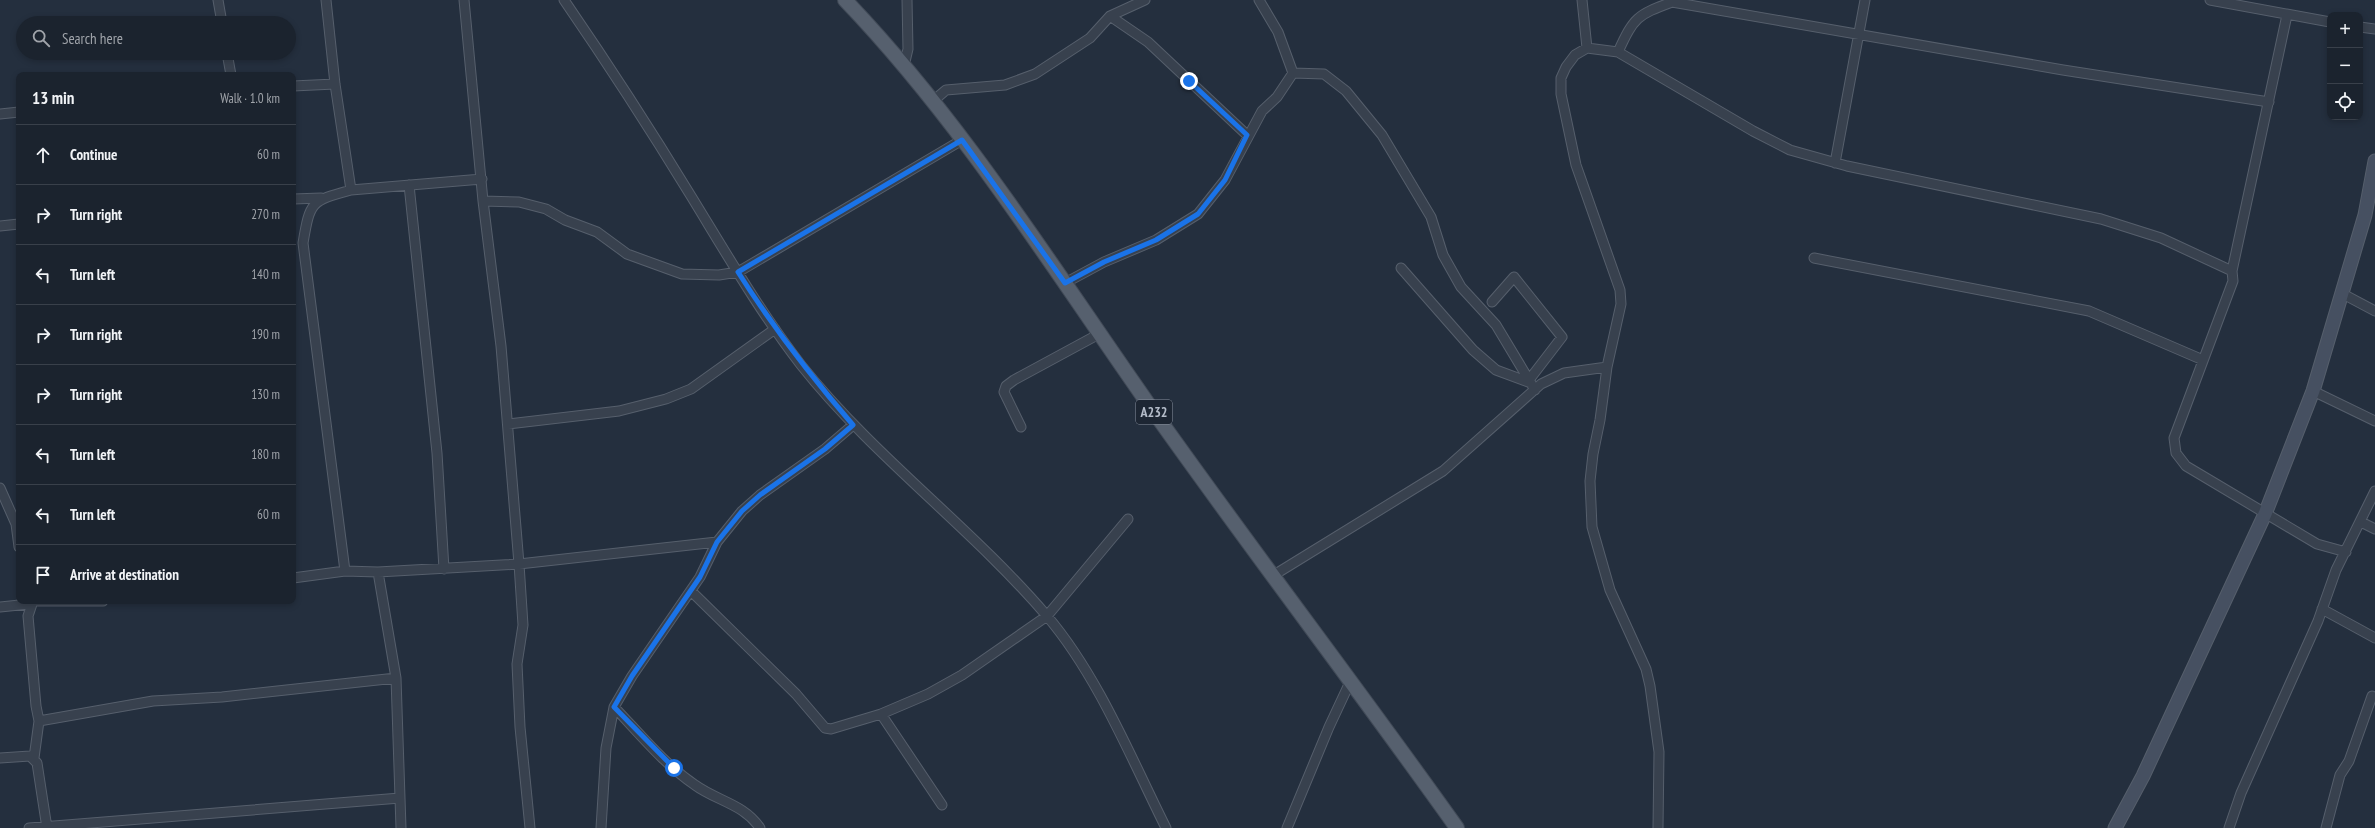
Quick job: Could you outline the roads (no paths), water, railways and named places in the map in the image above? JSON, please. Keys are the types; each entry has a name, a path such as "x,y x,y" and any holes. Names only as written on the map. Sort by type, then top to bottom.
{"main road":[{"name":"A232","path":"845,0 904,66 933,101 962,140 1065,283 1099,334 1457,828"},
{"path":"2115,828 2143,776 2265,514 2313,391 2343,294 2365,215 2375,161"}],"street":[{"path":"218,0 221,16"},
{"path":"326,0 335,84 352,190"},
{"path":"464,0 483,201 501,346 508,424 523,625 517,664 520,727 530,828"},
{"path":"564,0 634,103 738,272 775,329 802,366 853,425 974,540 1047,616 1086,671 1166,828"},
{"path":"904,66 908,49 907,0"},
{"path":"933,101 946,90 1005,85 1034,74 1090,38 1110,16 1145,0"},
{"path":"1259,0 1278,32 1293,73"},
{"path":"1582,0 1587,48"},
{"path":"1835,163 1865,0"},
{"path":"2210,0 2327,22"},
{"path":"1618,52 1629,28 1637,18 1644,13 1672,2 2063,70 2270,102"},
{"path":"2287,15 2270,102 2232,271 2233,281 2174,438 2176,453 2186,466 2317,544 2346,552"},
{"path":"1110,16 1148,42 1247,135"},
{"path":"2363,27 2375,29"},
{"path":"1658,828 1660,752 1650,686 1646,668 1610,590 1592,527 1590,481 1593,454 1600,420 1606,367 1621,304 1620,290 1576,165 1561,94 1561,78 1566,67 1575,55 1587,48 1618,52 1766,138 1790,150 1835,163 2101,219 2161,238 2232,271"},
{"path":"228,60 230,72"},
{"path":"1065,283 1104,262 1156,240 1198,214 1225,180 1247,135 1262,111 1277,97 1293,73"},
{"path":"1293,73 1324,74 1346,91 1382,135 1431,216 1443,255 1461,287 1496,325 1532,384"},
{"path":"296,86 335,84"},
{"path":"0,114 16,112"},
{"path":"483,201 519,202 546,209 565,220 597,232 627,254 682,274 719,275 738,272 962,140"},
{"path":"296,199 321,198 352,190 482,179"},
{"path":"409,185 437,453 444,569"},
{"path":"321,198 308,212 303,243 345,571"},
{"path":"0,226 16,224"},
{"path":"1814,258 2089,311 2203,360"},
{"path":"1401,268 1473,350 1496,370 1532,384 1541,384 1564,373 1606,367"},
{"path":"1274,575 1443,471 1532,384 1562,337 1514,277 1492,302"},
{"path":"2343,294 2375,311"},
{"path":"508,424 619,411 666,399 691,389 775,329"},
{"path":"1020,428 1004,392 1006,386 1014,380 1099,334"},
{"path":"2313,391 2375,421"},
{"path":"601,828 606,748 614,707 632,676 700,577 717,542 742,511 760,495 825,449 853,425"},
{"path":"0,488 16,524"},
{"path":"2229,828 2241,792 2322,609 2336,570 2362,522 2375,491"},
{"path":"691,591 796,694 825,728 838,728 881,714 928,694 962,675 1047,616 1128,519"},
{"path":"2362,522 2375,529"},
{"path":"296,578 345,571 378,572 519,564 717,542"},
{"path":"378,572 396,678 401,828"},
{"path":"0,607 21,604"},
{"path":"34,604 28,616 36,706 39,721 34,758 37,763 47,827"},
{"path":"2322,609 2375,638"},
{"path":"39,721 153,701 222,697 396,678"},
{"path":"1287,828 1329,727 1351,680"},
{"path":"2326,828 2340,775 2349,761 2372,696"},
{"path":"614,707 674,768 695,786 739,807 754,818 760,828"},
{"path":"881,714 942,805"},
{"path":"0,758 30,756 34,758"},
{"path":"29,828 400,798"}]}
